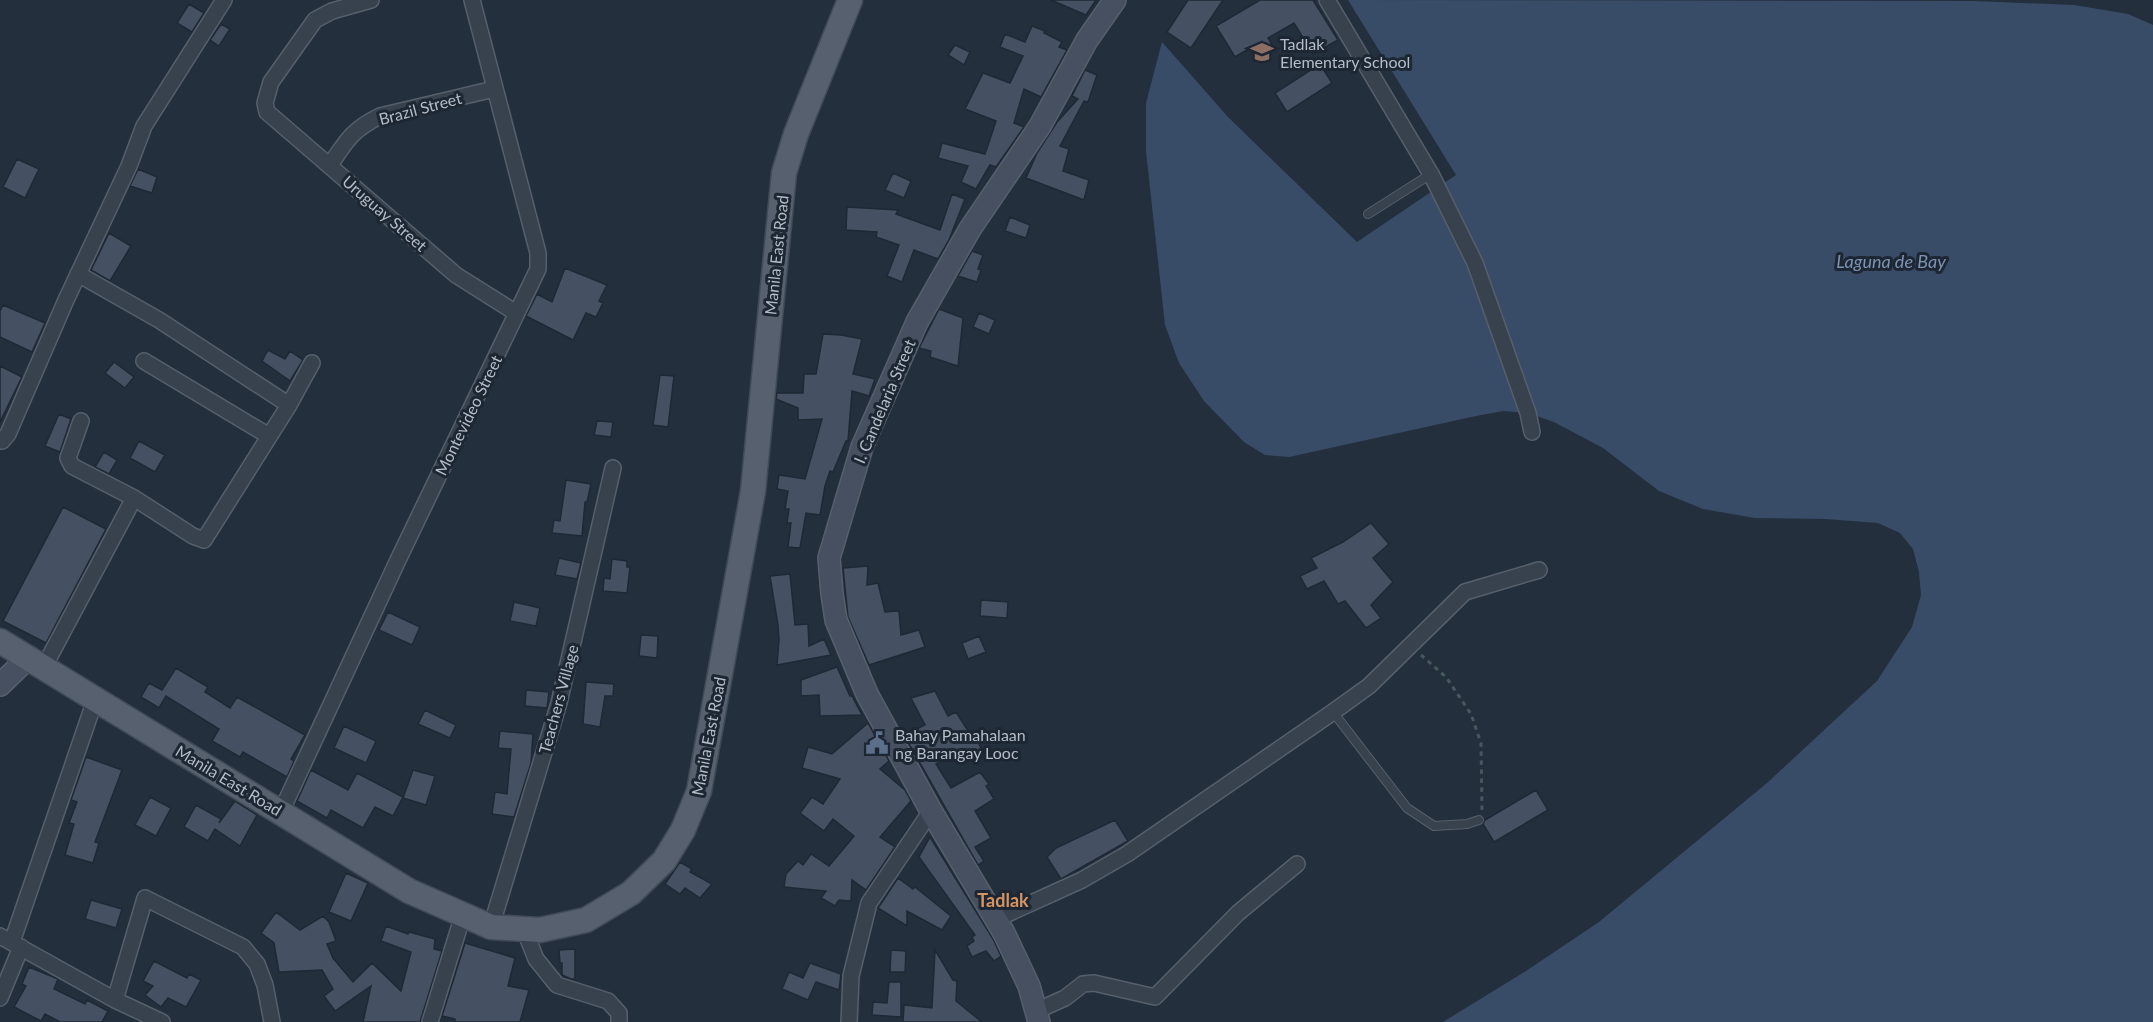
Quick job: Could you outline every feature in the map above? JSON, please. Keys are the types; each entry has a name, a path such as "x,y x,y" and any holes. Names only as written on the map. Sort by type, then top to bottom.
{"main road":[{"name":"Manila East Road","path":"0,641 409,891 491,927 540,930 586,920 631,893 664,861 683,830 699,791 753,491 784,173 796,134 849,0"}],"street":[{"path":"0,441 8,434 78,274 129,166 144,126 224,0"},
{"name":"Uruguay Street","path":"372,0 333,11 315,20 271,82 265,103 267,112 456,275 516,313"},
{"name":"Montevideo Street","path":"281,812 398,560 538,269 538,253 472,0"},
{"name":"I. Candelaria Street","path":"1037,1017 1029,986 996,919 931,811 867,694 836,620 829,558 862,447 917,322 970,229 1040,126 1087,40 1115,0"},
{"path":"1327,0 1431,174 1475,262 1528,413 1532,432"},
{"name":"Brazil Street","path":"330,165 349,136 364,124 380,116 494,89"},
{"path":"78,274 159,320 289,405"},
{"path":"144,361 269,436"},
{"path":"81,421 68,458 72,466 134,498 193,536 204,540 289,405 312,363"},
{"name":"Teachers Village","path":"491,927 559,703 613,468"},
{"path":"0,685 37,662 134,498"},
{"path":"996,919 1082,880 1127,854 1334,712 1369,686 1465,592 1539,570"},
{"path":"0,998 11,942 95,700"},
{"path":"849,1022 851,976 869,903 931,811"},
{"path":"1037,1017 1083,984 1094,983 1155,998 1238,913 1297,864"},
{"path":"115,1000 145,898 243,947 257,964 265,985 272,1022"},
{"path":"430,1022 463,915"},
{"path":"524,929 536,959 557,985 608,1001 619,1013 619,1022"},
{"path":"11,942 115,1000 162,1022"}],"lane":[{"path":"1368,214 1431,174"},
{"path":"1334,712 1407,808 1434,826 1467,824 1479,820"}],"path":[{"path":"1411,645 1446,677 1471,714 1481,743 1483,807 1479,820"}],"water":[{"name":"Laguna de Bay","path":"1348,0 1973,1 2074,5 2128,14 2153,25 2153,1022 1443,1022 1526,971 1599,922 1767,783 1877,681 1912,627 1921,595 1919,572 1913,549 1900,533 1878,523 1826,519 1755,518 1703,509 1659,491 1603,448 1554,422 1528,413 1503,411 1289,457 1265,455 1244,442 1204,401 1179,363 1165,325 1146,151 1146,103 1162,42 1228,117 1357,242 1456,175"}],"building":[{"path":"1051,0 1096,0 1086,15"},
{"path":"1188,0 1223,0 1191,48 1167,32"},
{"path":"1260,0 1313,0 1338,40 1313,54 1294,23 1268,38 1275,50 1258,61 1250,48 1235,57 1216,26"},
{"path":"189,4 204,13 192,32 177,23"},
{"path":"221,24 230,29 219,46 210,40"},
{"path":"1032,26 1062,42 1059,47 1067,50 1041,97 1024,89 1014,123 1024,127 996,167 990,165 976,189 961,182 968,166 938,158 942,143 985,154 996,121 965,109 983,73 1010,83 1023,56 1000,47 1005,34 1025,42"},
{"path":"955,45 970,52 964,65 948,55"},
{"path":"1320,64 1332,83 1287,112 1275,93"},
{"path":"1085,70 1097,75 1088,102 1084,101 1060,146 1069,149 1063,171 1089,180 1084,200 1026,178 1037,153 1057,122 1078,99 1072,96"},
{"path":"17,159 39,169 25,198 3,187"},
{"path":"138,169 157,177 152,193 130,186"},
{"path":"893,173 911,181 904,198 885,190"},
{"path":"952,194 965,199 949,240 938,259 914,250 902,282 887,276 899,245 876,237 877,232 846,230 847,207 898,210 896,214 940,230"},
{"path":"1010,217 1030,225 1026,238 1005,231"},
{"path":"109,233 131,246 110,281 91,270"},
{"path":"972,251 983,255 978,269 981,270 977,282 958,276"},
{"path":"565,268 607,285 599,301 603,303 596,317 586,313 573,340 526,316 537,294 552,302"},
{"path":"3,305 45,323 32,352 0,337 0,311"},
{"path":"939,309 963,318 958,366 930,357 931,351 919,348"},
{"path":"979,313 995,320 989,334 973,327"},
{"path":"823,334 862,339 853,374 875,379 869,396 852,391 848,441 846,441 833,472 830,471 820,515 806,513 800,548 788,547 791,523 787,523 789,509 785,509 788,491 777,489 779,475 805,479 822,419 798,420 798,408 776,399 777,393 803,393 804,374 816,374"},
{"path":"268,350 285,359 290,351 303,360 290,381 262,361"},
{"path":"114,362 134,377 125,388 105,373"},
{"path":"0,366 22,377 0,422"},
{"path":"660,375 674,376 668,427 653,425"},
{"path":"59,414 71,419 60,452 45,446"},
{"path":"597,421 613,422 611,437 594,435"},
{"path":"139,441 165,455 155,472 130,458"},
{"path":"104,452 117,460 109,474 95,467"},
{"path":"566,480 591,484 587,502 585,502 582,536 552,533 554,520 560,521"},
{"path":"63,507 106,529 46,643 3,621"},
{"path":"1371,523 1389,544 1373,558 1393,582 1371,605 1381,618 1366,628 1345,601 1338,604 1324,581 1307,589 1300,576 1317,568 1311,558 1343,542"},
{"path":"559,558 581,563 577,579 555,575"},
{"path":"612,559 627,561 627,567 630,567 627,593 603,591 604,578 610,579"},
{"path":"868,566 867,585 878,583 885,612 899,611 901,635 919,630 925,647 869,665 848,617 843,568"},
{"path":"790,574 795,625 808,624 809,646 824,639 831,655 777,665 778,625 770,576"},
{"path":"981,600 1008,602 1007,618 980,616"},
{"path":"514,602 540,608 536,626 510,621"},
{"path":"388,612 420,627 412,645 379,630"},
{"path":"641,635 658,636 657,658 639,656"},
{"path":"979,636 986,652 968,659 962,643"},
{"path":"837,667 850,696 862,715 820,716 819,695 801,696 801,680"},
{"path":"176,668 208,687 205,692 230,708 237,697 305,735 291,759 294,761 287,777 243,752 240,757 212,741 219,729 166,696 159,708 141,697 149,683 162,690"},
{"path":"586,682 614,684 613,696 605,696 600,727 583,724"},
{"path":"526,690 549,692 547,708 525,706"},
{"path":"935,691 948,716 956,712 970,734 973,732 983,752 968,760 962,749 936,764 951,788 980,772 989,784 986,786 994,799 975,811 991,838 975,847 984,861 978,865 904,735 925,725 911,698"},
{"path":"425,710 456,725 450,738 418,724"},
{"path":"868,723 889,761 880,769 905,790 911,801 880,837 895,847 866,890 852,880 851,901 839,900 835,906 821,898 826,891 784,887 786,874 798,861 803,865 811,854 829,866 854,836 833,819 824,831 800,813 812,797 823,804 840,779 802,768 808,747 832,754"},
{"path":"344,726 376,741 366,763 334,748"},
{"path":"500,731 533,734 531,763 514,817 492,814 495,792 507,794 511,749 498,748"},
{"path":"86,757 122,770 95,842 99,843 93,863 65,855 74,824 69,823 77,802 71,800"},
{"path":"311,770 348,790 357,773 403,797 393,816 375,807 363,828 331,810 327,818 297,801"},
{"path":"413,770 435,776 426,805 403,798"},
{"path":"1536,790 1548,810 1494,842 1483,824 1485,820"},
{"path":"150,797 171,808 156,836 135,825"},
{"path":"235,801 257,815 240,846 215,829 208,841 184,827 196,805 221,819 219,823"},
{"path":"1115,820 1128,841 1061,879 1047,857 1056,848"},
{"path":"930,837 993,939 1001,956 994,961 986,951 972,957 967,946 974,941 972,937 975,935 919,857"},
{"path":"680,862 692,869 690,872 712,884 700,898 685,888 680,894 665,884"},
{"path":"346,873 368,883 351,921 329,912"},
{"path":"898,878 913,889 915,887 951,916 942,930 907,911 907,926 878,908"},
{"path":"91,900 122,909 116,928 85,919"},
{"path":"276,912 300,930 323,916 329,922 336,941 327,944 333,958 353,982 372,963 401,991 411,952 381,941 386,926 408,934 409,932 435,939 434,949 442,951 420,1022 363,1022 371,986 335,1011 324,996 333,989 322,970 279,972 274,943 261,933"},
{"path":"465,943 515,958 508,986 529,990 520,1022 455,1022 455,1019 442,1016"},
{"path":"575,949 575,979 571,979 562,975 559,950"},
{"path":"891,950 906,951 905,972 890,972"},
{"path":"935,950 953,980 957,981 956,1001 982,1022 903,1022 904,1005 932,1008"},
{"path":"154,961 187,978 189,974 201,980 186,1007 168,998 161,1007 145,995 153,986 143,981"},
{"path":"810,963 841,974 839,990 816,982 808,1000 782,989 789,972 803,978"},
{"path":"29,967 58,979 54,989 85,1004 87,1000 108,1011 102,1022 60,1022 45,1014 41,1021 14,1007 26,986 22,984"},
{"path":"889,982 901,982 901,1017 872,1015 873,1002 887,1003"}],"place":[{"name":"Tadlak Elementary School","path":"1262,52"},
{"name":"Bahay Pamahalaan ng Barangay Looc","path":"877,743"}],"district":[{"name":"Tadlak","path":"1003,900"}]}
